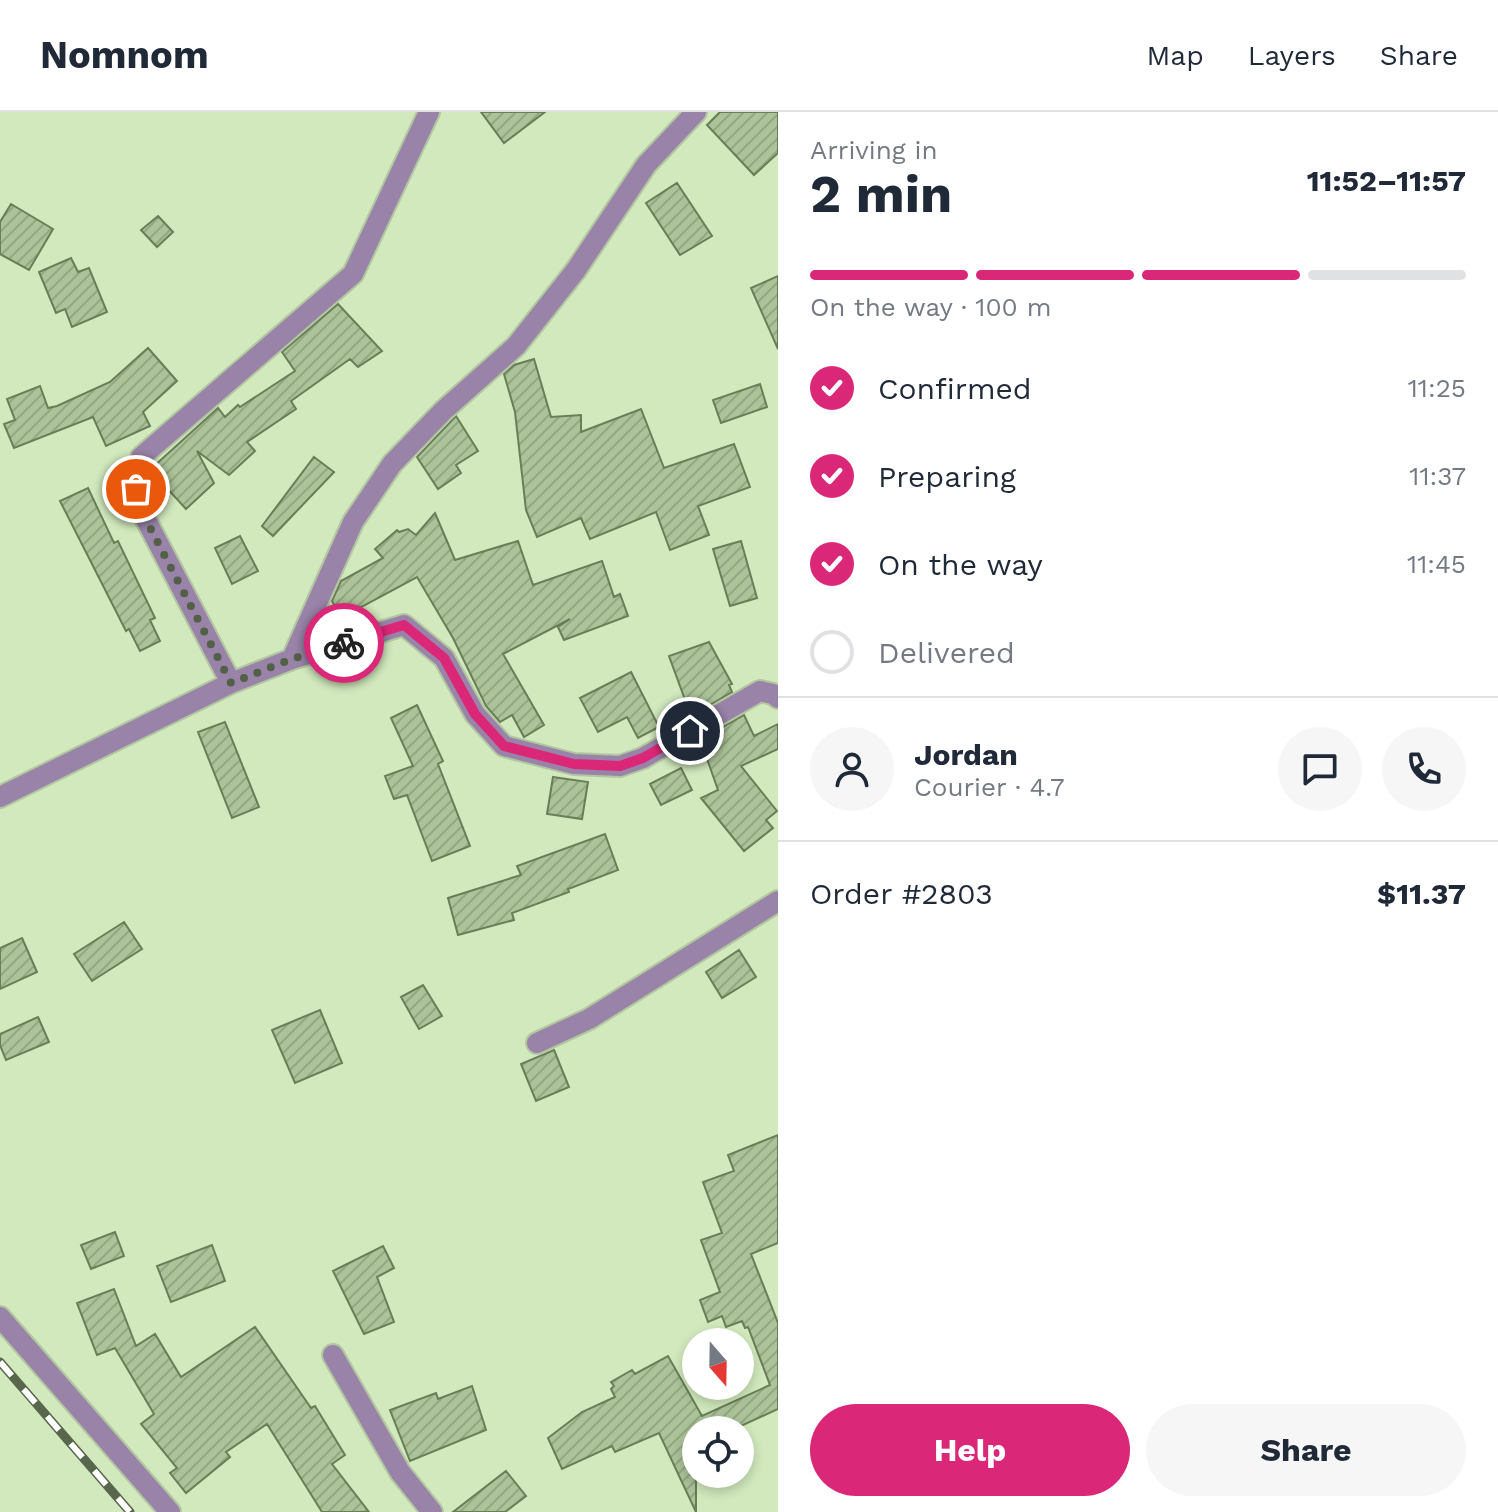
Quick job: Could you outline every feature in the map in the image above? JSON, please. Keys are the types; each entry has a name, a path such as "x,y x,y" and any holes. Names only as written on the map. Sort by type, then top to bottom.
{"street":[{"path":"231,683 144,516 136,489 141,457 353,274 429,112"},
{"path":"292,659 353,522 392,464 443,411 516,346 576,270 646,165 696,112"},
{"path":"0,797 231,683 292,659 404,625 444,658 475,714 504,746 574,764 620,766 643,758 760,691 778,698"},
{"path":"537,1043 589,1019 778,901"},
{"path":"0,1317 170,1512"},
{"path":"333,1355 400,1472 432,1512"}],"building":[{"path":"481,112 545,112 504,143"},
{"path":"720,112 778,112 778,153 754,175 707,125"},
{"path":"677,183 712,236 680,255 646,203"},
{"path":"11,204 53,229 29,270 0,254 0,222"},
{"path":"158,216 173,232 157,247 141,230"},
{"path":"71,258 78,272 89,268 107,312 72,327 65,309 56,313 39,272"},
{"path":"778,276 778,349 751,288"},
{"path":"338,304 382,351 358,367 350,359 291,401 296,409 247,442 255,451 229,475 197,451 214,483 186,509 152,472 153,467 218,408 225,417 238,405 240,407 295,371 282,352"},
{"path":"148,348 177,381 143,412 150,426 106,446 93,417 14,448 4,424 15,420 7,399 40,386 48,408 57,406 110,382"},
{"path":"534,359 551,417 581,415 581,432 641,409 664,468 734,444 750,487 698,506 709,535 670,550 656,512 590,539 581,518 537,537 526,510 515,412 504,374 514,365"},
{"path":"760,384 767,407 721,423 713,400"},
{"path":"456,416 478,451 456,465 461,473 438,489 417,457"},
{"path":"314,457 334,472 273,536 262,526"},
{"path":"88,488 155,618 150,620 160,641 140,651 129,629 126,631 60,501"},
{"path":"435,513 455,560 518,541 533,585 602,561 614,597 620,594 628,616 564,640 558,627 570,619 503,654 544,725 524,737 512,715 500,722 486,706 453,638 417,577 341,618 332,601 341,581 383,558 375,549 397,530 408,529 416,535"},
{"path":"240,536 258,571 232,584 215,548"},
{"path":"741,541 757,598 730,606 713,549"},
{"path":"709,642 732,684 729,685 732,692 691,716 669,656"},
{"path":"631,672 659,727 638,738 627,717 598,732 580,698"},
{"path":"417,705 443,761 438,764 470,846 432,861 407,795 394,799 385,776 413,766 391,718"},
{"path":"744,715 754,736 778,724 778,749 741,766 777,811 766,820 773,828 744,851 701,798 718,790 702,739"},
{"path":"225,722 259,807 232,818 198,732"},
{"path":"681,768 692,790 661,805 650,784"},
{"path":"553,777 588,782 582,819 547,814"},
{"path":"605,834 618,870 512,913 514,920 458,935 448,898 521,875 517,866"},
{"path":"124,922 142,949 92,981 74,954"},
{"path":"22,938 37,972 0,989 0,948"},
{"path":"739,950 756,977 722,998 706,972"},
{"path":"423,985 442,1016 419,1029 401,997"},
{"path":"320,1010 342,1063 295,1083 272,1030"},
{"path":"38,1017 49,1042 6,1060 0,1045 0,1034"},
{"path":"554,1050 569,1087 536,1101 521,1064"},
{"path":"778,1135 778,1243 751,1254 778,1323 778,1409 754,1420 754,1416 702,1416 737,1400 754,1400 754,1392 770,1385 754,1343 754,1328 745,1328 742,1321 726,1327 722,1316 708,1322 700,1300 720,1292 701,1240 722,1233 703,1182 734,1171 728,1155"},
{"path":"115,1232 124,1256 91,1269 81,1245"},
{"path":"212,1245 225,1281 171,1302 157,1266"},
{"path":"383,1246 394,1268 377,1277 394,1322 364,1334 333,1271"},
{"path":"114,1289 136,1346 155,1334 181,1377 255,1327 311,1408 315,1406 345,1455 332,1464 369,1512 322,1512 267,1424 226,1452 230,1457 186,1493 170,1473 177,1468 141,1424 154,1414 115,1348 97,1355 77,1303"},
{"path":"668,1356 682,1381 682,1400 693,1400 702,1416 682,1416 682,1482 659,1433 615,1452 612,1446 562,1469 548,1438 582,1412 615,1397 611,1382 632,1370 635,1374"},
{"path":"472,1386 486,1430 410,1461 390,1410 436,1393 438,1399"},
{"path":"506,1471 526,1496 505,1512 453,1512"},
{"path":"685,1488 696,1488 696,1512"}],"railway":[{"path":"0,1362 130,1512"}],"way so far":[{"path":"136,489 144,516 231,683 344,643"}],"route":[{"path":"344,643 404,625 444,658 475,714 504,746 574,764 620,766 643,758 690,731"}]}
